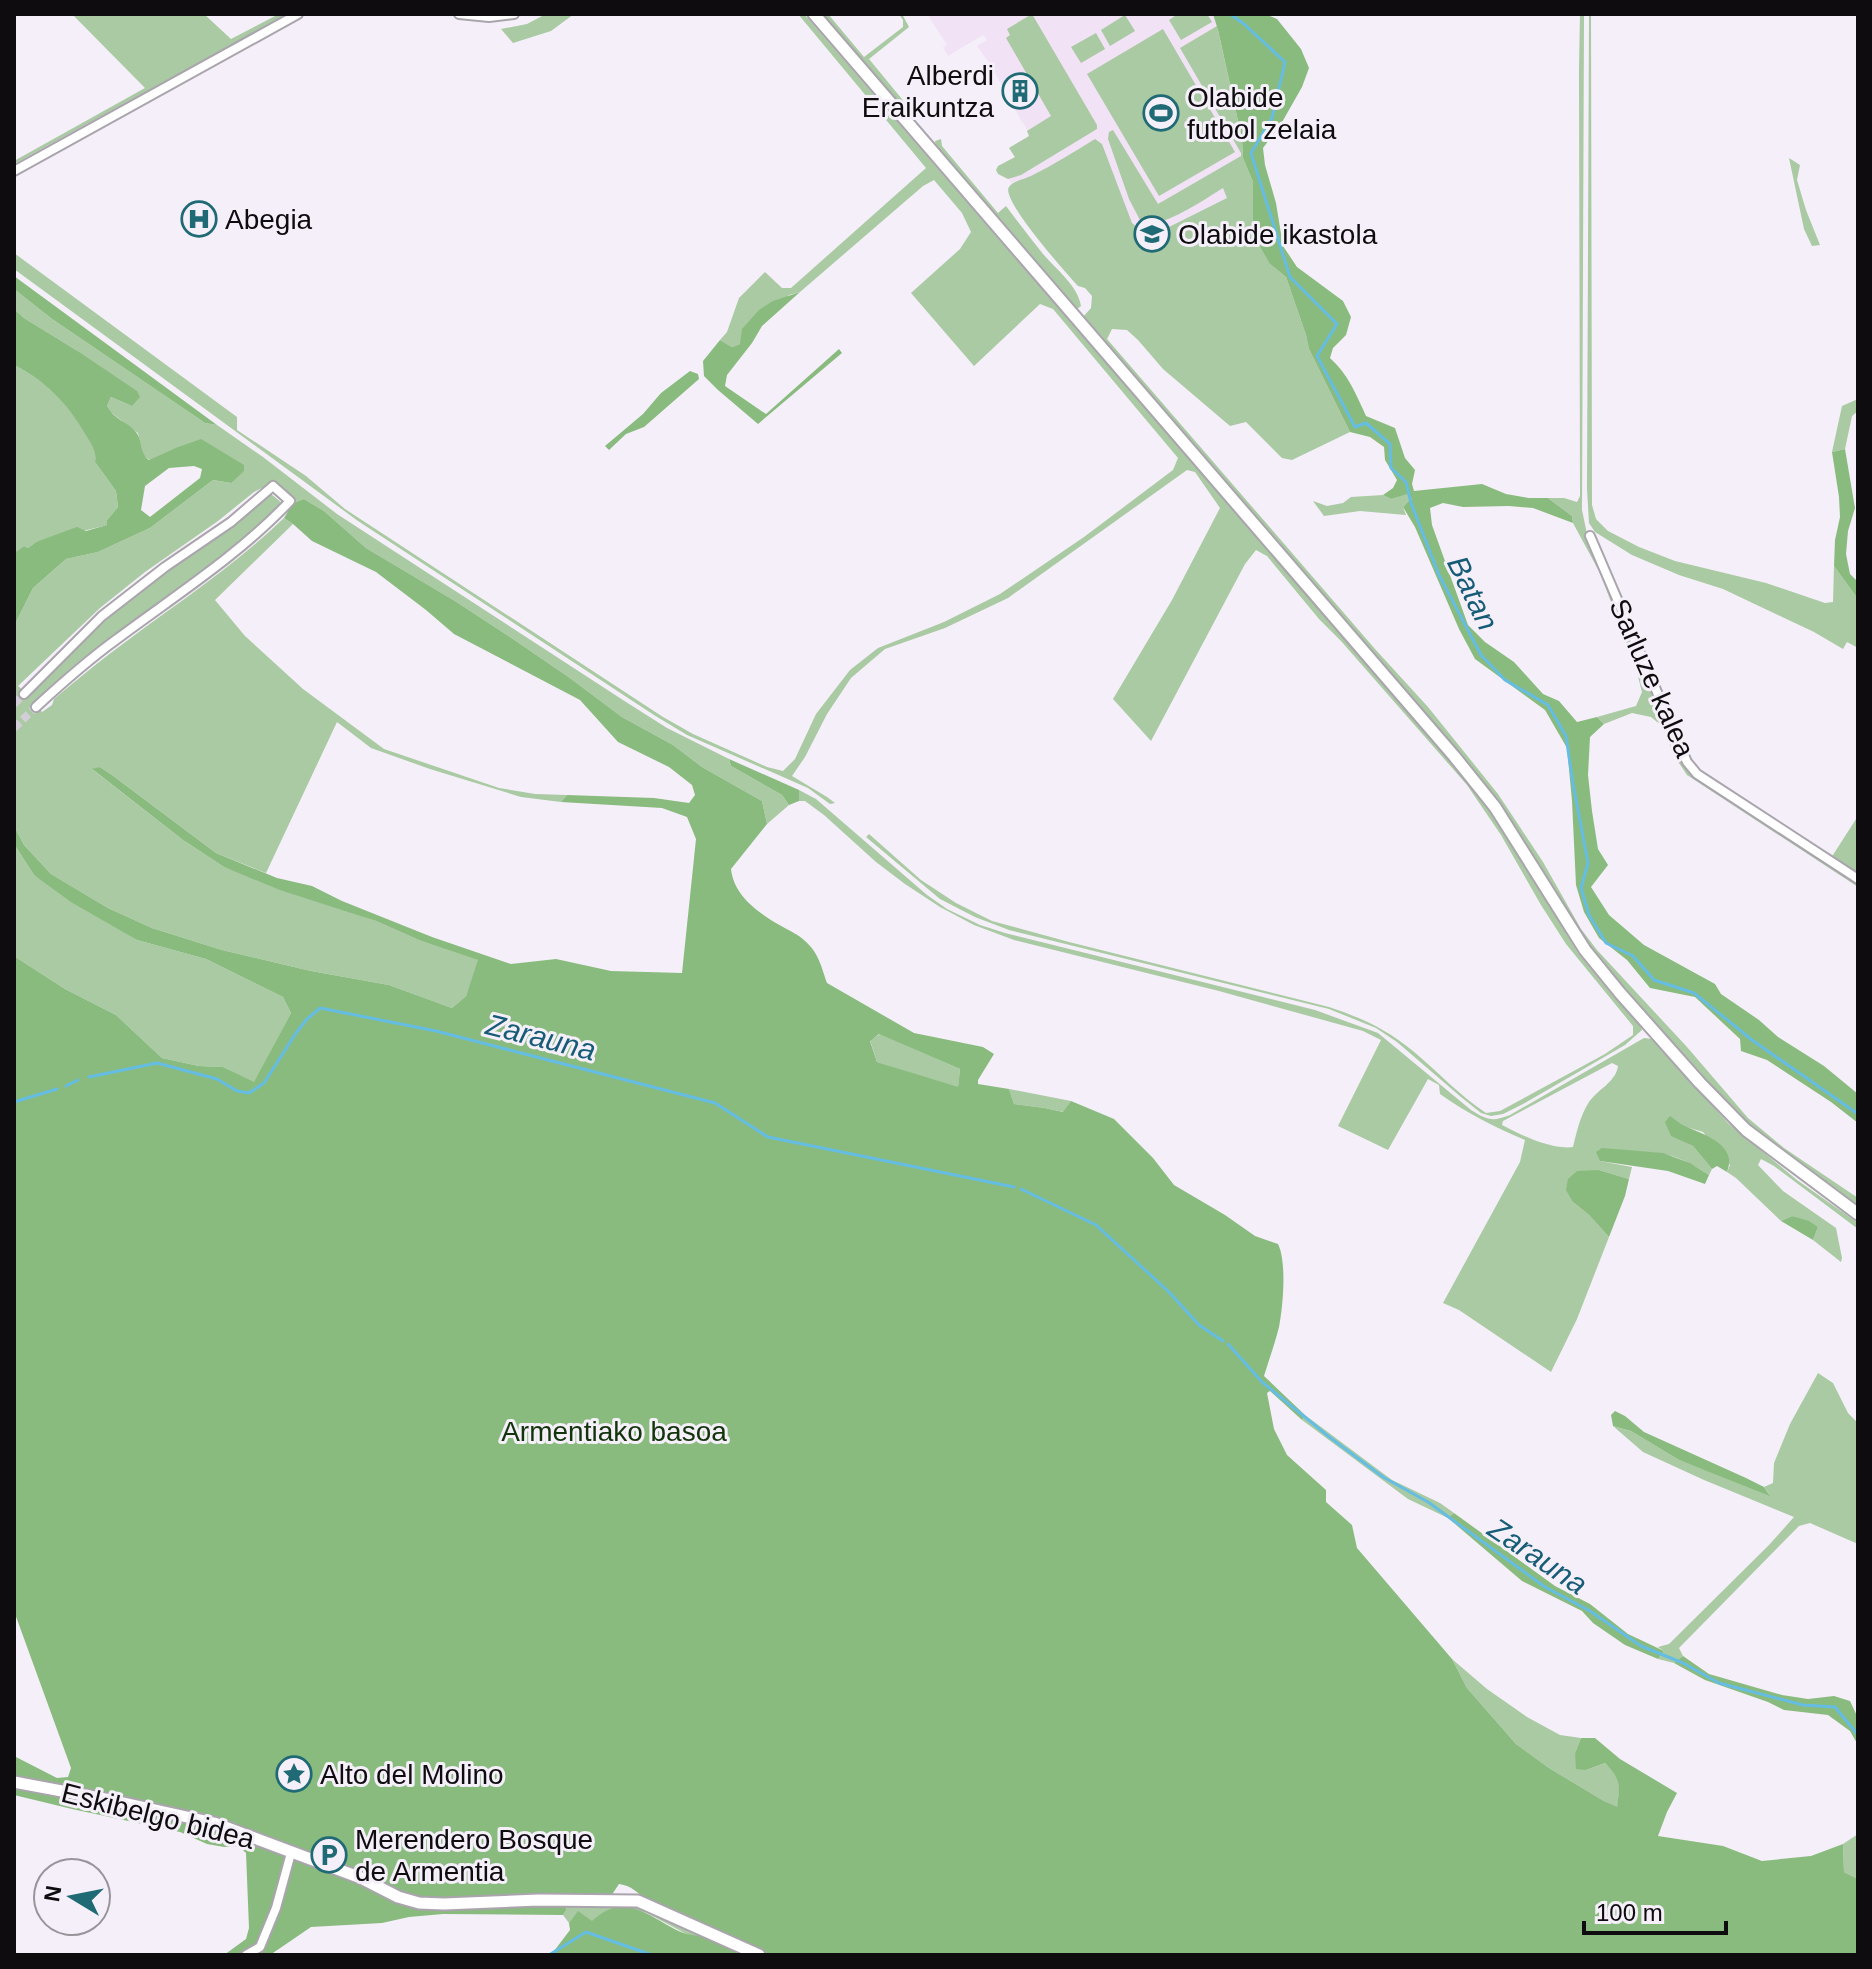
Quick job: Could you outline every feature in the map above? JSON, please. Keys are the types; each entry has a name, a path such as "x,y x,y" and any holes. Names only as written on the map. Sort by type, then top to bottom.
{"street":[{"path":"14,171 298,14"},
{"path":"459,14 489,17 514,14"},
{"path":"814,14 1454,756 1495,807 1585,950 1620,993 1746,1130 1858,1214"},
{"path":"24,694 102,616 165,567 231,522 273,486 290,501 228,558 77,670 36,707"},
{"name":"Sarluze kalea","path":"1590,536 1687,762 1697,774 1858,879"},
{"name":"Eskibelgo bidea","path":"14,1782 214,1823 419,1903 638,1901 759,1955"},
{"path":"246,1955 260,1947 276,1908 291,1853"}],"shaded area":[{"name":"Olabide ikastola","path":"927,14 1213,14 1253,220 1350,432 1013,186 1003,170 1017,161 1009,148 1030,136 977,46 987,40 983,35 948,56 943,47 947,45"}],"green space":[{"path":"72,14 204,14 231,39 279,14 287,14 14,164 14,161 145,88"},
{"path":"546,14 574,14 551,31 513,43 501,29 527,24"},
{"path":"798,14 804,14 1482,798 1578,953 1640,1024 1642,1030 1625,1045 1523,1104 1491,1116 1481,1113 1376,1028 1329,1009 1009,930 940,899 866,837 869,834 921,880 956,903 992,921 1329,1007 1363,1020 1403,1043 1486,1113 1500,1111 1605,1054 1633,1035 1633,1026 1566,944 1501,835 1467,785 1267,556 1256,550 1245,564 1151,741 1113,699 1172,600 1220,508 1195,472 1187,470 1008,598 945,628 885,649 851,678 792,776 835,803 830,804 808,788 687,735 358,521 14,269 14,253 237,417 237,430 306,476 345,509 663,717 693,734 783,771 795,759 816,714 850,670 878,648 944,622 1000,594 1084,537 1173,470 1178,458 1053,309 1040,304 974,366 911,293 960,249 971,232 962,213 934,180 923,186 800,292 789,295 740,344 732,347 720,340 727,332 739,298 765,272 782,288 791,288 926,168"},
{"path":"822,14 828,14 864,57 903,27 899,14 902,14 909,27 869,59 906,104 896,100"},
{"path":"1032,14 1097,129 1021,175 1008,179 996,170 1015,157 1009,148 1029,136 1027,131 1051,116 1006,38 1010,35 1007,29"},
{"path":"1178,14 1207,14 1212,22 1181,40 1169,20"},
{"path":"1213,14 1265,14 1277,19 1301,49 1309,68 1302,87 1263,148 1283,246 1297,267 1343,301 1351,317 1346,335 1333,348 1330,358 1347,378 1366,416 1395,428 1405,458 1415,470 1414,491 1482,484 1506,494 1548,498 1572,516 1573,523 1533,508 1463,507 1443,503 1430,508 1432,525 1468,625 1485,642 1514,662 1543,694 1559,701 1577,722 1597,717 1604,724 1590,737 1588,775 1598,849 1608,865 1591,887 1609,915 1644,945 1715,984 1721,994 1778,1037 1824,1066 1858,1094 1858,1123 1767,1060 1741,1051 1740,1039 1695,997 1650,988 1627,960 1599,938 1584,912 1576,885 1567,748 1545,710 1475,659 1403,507 1412,498 1407,494 1391,499 1383,495 1393,488 1397,480 1385,460 1384,447 1370,437 1350,432 1309,349 1286,277 1270,264 1261,248 1253,220 1253,182 1243,158 1242,139"},
{"path":"1580,14 1584,14 1582,510 1587,534 1684,762 1858,883 1858,887 1687,775 1675,757 1662,726 1651,717 1632,713 1604,724 1597,717 1636,706 1642,692 1600,573 1572,516 1548,498 1577,502 1580,496"},
{"path":"1589,14 1592,505 1596,519 1608,531 1675,561 1766,583 1825,603 1833,602 1834,566 1858,599 1858,648 1847,642 1843,649 1723,589 1632,555 1595,532 1589,523"},
{"path":"1125,15 1135,31 1110,46 1101,30"},
{"path":"1217,26 1242,139 1243,158 1253,182 1253,220 1270,264 1286,277 1309,349 1350,432 1292,460 1282,458 1246,422 1230,426 1163,369 1127,330 1112,329 1107,339 1428,707 1498,794 1597,950 1748,1118 1784,1148 1858,1198 1858,1208 1782,1152 1728,1105 1607,970 1575,926 1490,790 1083,317 1091,308 1092,296 1061,267 1014,206 1009,194 1011,185 1095,139 1102,144 1132,223 1147,240 1227,198 1223,188 1179,214 1150,225 1140,220 1129,199 1108,139 1109,132 1113,130 1158,204 1241,156 1180,48"},
{"name":"Olabide futbol zelaia","path":"1163,29 1235,152 1159,196 1087,74"},
{"path":"1096,33 1105,49 1081,63 1071,47"},
{"path":"941,139 942,146 998,213 1006,206 1071,285 1081,306 1077,309 936,148 935,141"},
{"path":"1789,158 1800,165 1797,180 1820,245 1812,246 1804,229"},
{"path":"14,276 217,425 205,423 52,319 14,289"},
{"path":"14,289 52,319 205,423 217,425 263,457 337,514 667,728 729,759 731,766 782,795 789,805 767,824 762,801 622,717 510,637 366,548 324,511 304,499 293,503 271,483 254,492 100,608 18,686 29,695 131,598 227,531 271,494 282,503 239,543 76,664 35,702 42,712 90,669 222,571 284,518 293,524 215,600 245,636 303,689 384,749 499,788 567,795 561,802 521,797 430,769 371,748 337,722 266,873 216,853 112,775 100,767 93,770 183,840 224,867 479,960 466,996 452,1008 389,985 222,950 152,928 108,908 51,874 24,845 14,826 14,626 33,588 66,559 98,552 150,528 213,480 231,483 173,449 150,460 143,456 138,433 109,411 107,406 111,397 132,406 76,350 14,309"},
{"path":"800,292 762,326 727,375 725,386 766,414 839,349 842,353 758,424 704,376 703,361 720,340 732,347 740,344 742,329 759,310 773,301"},
{"path":"14,309 137,391 140,397 132,406 111,397 107,406 136,432 149,460 201,439 244,465 244,471 231,483 213,480 150,528 98,552 66,559 33,588 14,626 14,553 24,546 28,548 77,527 86,531 107,525 107,520 118,507 116,491 95,462 92,446 71,412 45,385 14,365","holes":["194,466 202,469 200,478 150,517 141,510 145,486 169,468"]},
{"path":"14,365 45,385 78,422 93,446 95,462 116,491 118,507 107,520 108,525 36,542 14,553"},
{"path":"690,371 698,374 699,379 644,427 626,434 609,450 605,446 643,414 661,393"},
{"path":"1858,399 1858,411 1852,416 1845,449 1832,452 1842,406"},
{"path":"1845,449 1855,508 1848,531 1846,554 1850,574 1858,582 1858,599 1834,566 1840,517 1832,452"},
{"path":"1407,493 1413,498 1403,507 1406,515 1360,511 1324,516 1313,501 1327,506 1343,503 1351,497 1383,495 1391,499"},
{"name":"Armentiako basoa","path":"304,499 324,511 366,548 510,637 622,717 762,801 767,824 731,869 733,879 750,904 809,945 819,960 827,983 914,1033 983,1047 994,1054 978,1084 1009,1089 1014,1104 1063,1112 1071,1101 1114,1119 1153,1158 1174,1185 1255,1236 1278,1244 1283,1273 1282,1308 1264,1376 1305,1415 1302,1420 1270,1391 1267,1393 1274,1429 1287,1455 1326,1490 1326,1502 1352,1525 1357,1548 1452,1659 1467,1688 1516,1744 1604,1801 1617,1807 1617,1778 1605,1763 1586,1770 1576,1769 1575,1753 1581,1738 1595,1738 1620,1759 1677,1793 1658,1836 1723,1846 1762,1861 1811,1856 1843,1844 1844,1872 1858,1879 1858,1955 547,1955 554,1951 570,1930 569,1923 578,1911 592,1921 608,1910 622,1907 636,1909 676,1930 702,1935 631,1888 619,1884 611,1896 561,1904 567,1909 563,1915 443,1914 382,1923 311,1927 270,1955 224,1955 246,1939 249,1928 246,1853 239,1846 207,1844 180,1832 14,1795 14,1756 57,1778 68,1777 71,1768 14,1611 14,956 65,989 116,1015 162,1058 199,1066 223,1067 254,1082 291,1013 283,997 206,959 137,940 71,902 34,875 14,844 14,826 24,845 51,874 108,908 152,928 222,950 389,985 452,1008 466,996 478,960 224,867 183,840 92,769 100,767 112,775 216,853 277,878 312,886 432,937 511,964 556,959 611,971 682,973 696,839 687,817 662,808 561,802 567,795 654,798 689,803 695,795 692,785 669,767 618,742 580,700 454,634 376,572 312,541 284,518 293,503","holes":["879,1034 960,1069 958,1087 877,1062 870,1041"]},
{"path":"729,759 799,790 799,801 789,805 782,795 731,766"},
{"path":"799,790 816,799 927,895 980,925 1315,1010 1378,1033 1471,1110 1486,1118 1499,1119 1510,1115 1644,1038 1652,1039 1728,1123 1797,1180 1858,1223 1858,1229 1761,1159 1758,1165 1783,1191 1836,1228 1841,1262 1813,1240 1818,1227 1792,1216 1781,1221 1727,1172 1730,1165 1703,1132 1683,1126 1671,1135 1693,1146 1712,1169 1709,1175 1680,1159 1656,1153 1632,1154 1600,1161 1632,1167 1629,1179 1599,1170 1573,1202 1609,1237 1577,1319 1551,1372 1459,1310 1443,1303 1520,1162 1525,1140 1460,1107 1440,1094 1439,1085 1428,1079 1388,1150 1338,1126 1381,1040 1363,1031 1014,940 974,925 940,907 905,884 824,815 805,801 799,801","holes":["1612,1063 1618,1066 1614,1077 1586,1107 1573,1147 1546,1144 1502,1125 1503,1121"]},
{"path":"1858,816 1858,876 1831,858"},
{"path":"14,844 34,875 137,940 206,959 283,997 291,1013 254,1083 223,1067 199,1066 162,1058 116,1015 65,989 14,956"},
{"path":"880,1034 960,1069 958,1088 877,1062 870,1040"},
{"path":"1009,1089 1071,1101 1064,1112 1014,1104"},
{"path":"1670,1116 1724,1148 1729,1163 1727,1172 1717,1166 1712,1169 1693,1146 1671,1136 1665,1122"},
{"path":"1602,1148 1663,1153 1690,1163 1709,1175 1705,1184 1668,1171 1600,1161 1596,1152"},
{"path":"1599,1170 1629,1179 1609,1237 1573,1202 1566,1190 1568,1179 1577,1171"},
{"path":"1792,1216 1818,1227 1813,1240 1781,1221"},
{"path":"1818,1373 1833,1383 1848,1413 1858,1423 1858,1544 1810,1523 1799,1526 1679,1648 1683,1656 1674,1663 1658,1659 1664,1651 1658,1647 1669,1644 1794,1517 1643,1452 1613,1426 1631,1431 1679,1460 1769,1494 1764,1487 1773,1483 1774,1463 1790,1424"},
{"path":"1615,1411 1644,1432 1764,1487 1770,1496 1679,1460 1631,1431 1613,1426 1611,1415"},
{"path":"1305,1415 1392,1480 1454,1513 1448,1518 1408,1499 1302,1420"},
{"path":"1454,1513 1555,1586 1590,1604 1628,1634 1664,1651 1658,1659 1625,1645 1593,1623 1582,1611 1522,1581 1448,1518"},
{"path":"1683,1656 1709,1674 1782,1695 1808,1699 1834,1696 1850,1701 1858,1718 1858,1745 1850,1731 1828,1715 1784,1710 1705,1680 1674,1663"},
{"path":"1452,1659 1527,1717 1560,1735 1581,1738 1575,1753 1586,1770 1605,1763 1617,1779 1617,1808 1549,1768 1516,1744 1467,1688"},
{"path":"1858,1834 1858,1879 1844,1872 1843,1844"},
{"path":"631,1903 702,1935 692,1937 629,1907 592,1922 578,1912 569,1923 563,1915 567,1909 561,1904"}],"waterway":[{"name":"Batan","path":"1230,14 1285,62 1272,118 1251,153 1290,277 1337,324 1317,356 1355,427 1366,423 1390,444 1391,468 1406,482 1439,575 1481,655 1505,680 1548,705 1566,736 1588,863 1581,888 1589,915 1606,943 1633,956 1654,980 1694,993 1752,1040 1858,1114"},
{"name":"Zarauna","path":"89,1077 157,1063 217,1079 237,1091 249,1093 264,1083 296,1033 320,1008 436,1031 715,1103 768,1137 1014,1187"},
{"name":"Zarauna","path":"66,1086 78,1080"},
{"name":"Zarauna","path":"14,1102 57,1089"},
{"name":"Zarauna","path":"1021,1189 1096,1225 1169,1292 1199,1325 1223,1341"},
{"name":"Zarauna","path":"1228,1344 1262,1382 1328,1436 1383,1477 1428,1502 1545,1587 1590,1611 1641,1646 1683,1663 1719,1683 1803,1705 1835,1707 1858,1735"},
{"path":"549,1955 586,1932 652,1955"}],"tunnel":[{"path":"14,704 24,694"},
{"path":"14,728 36,707"}],"place":[{"name":"Alberdi Eraikuntza","path":"1020,91"},
{"name":"Olabide futbol zelaia","path":"1161,113"},
{"name":"Abegia","path":"199,219"},
{"name":"Olabide ikastola","path":"1152,234"},
{"name":"Alto del Molino","path":"294,1774"},
{"name":"Merendero Bosque de Armentia","path":"329,1855"}]}
